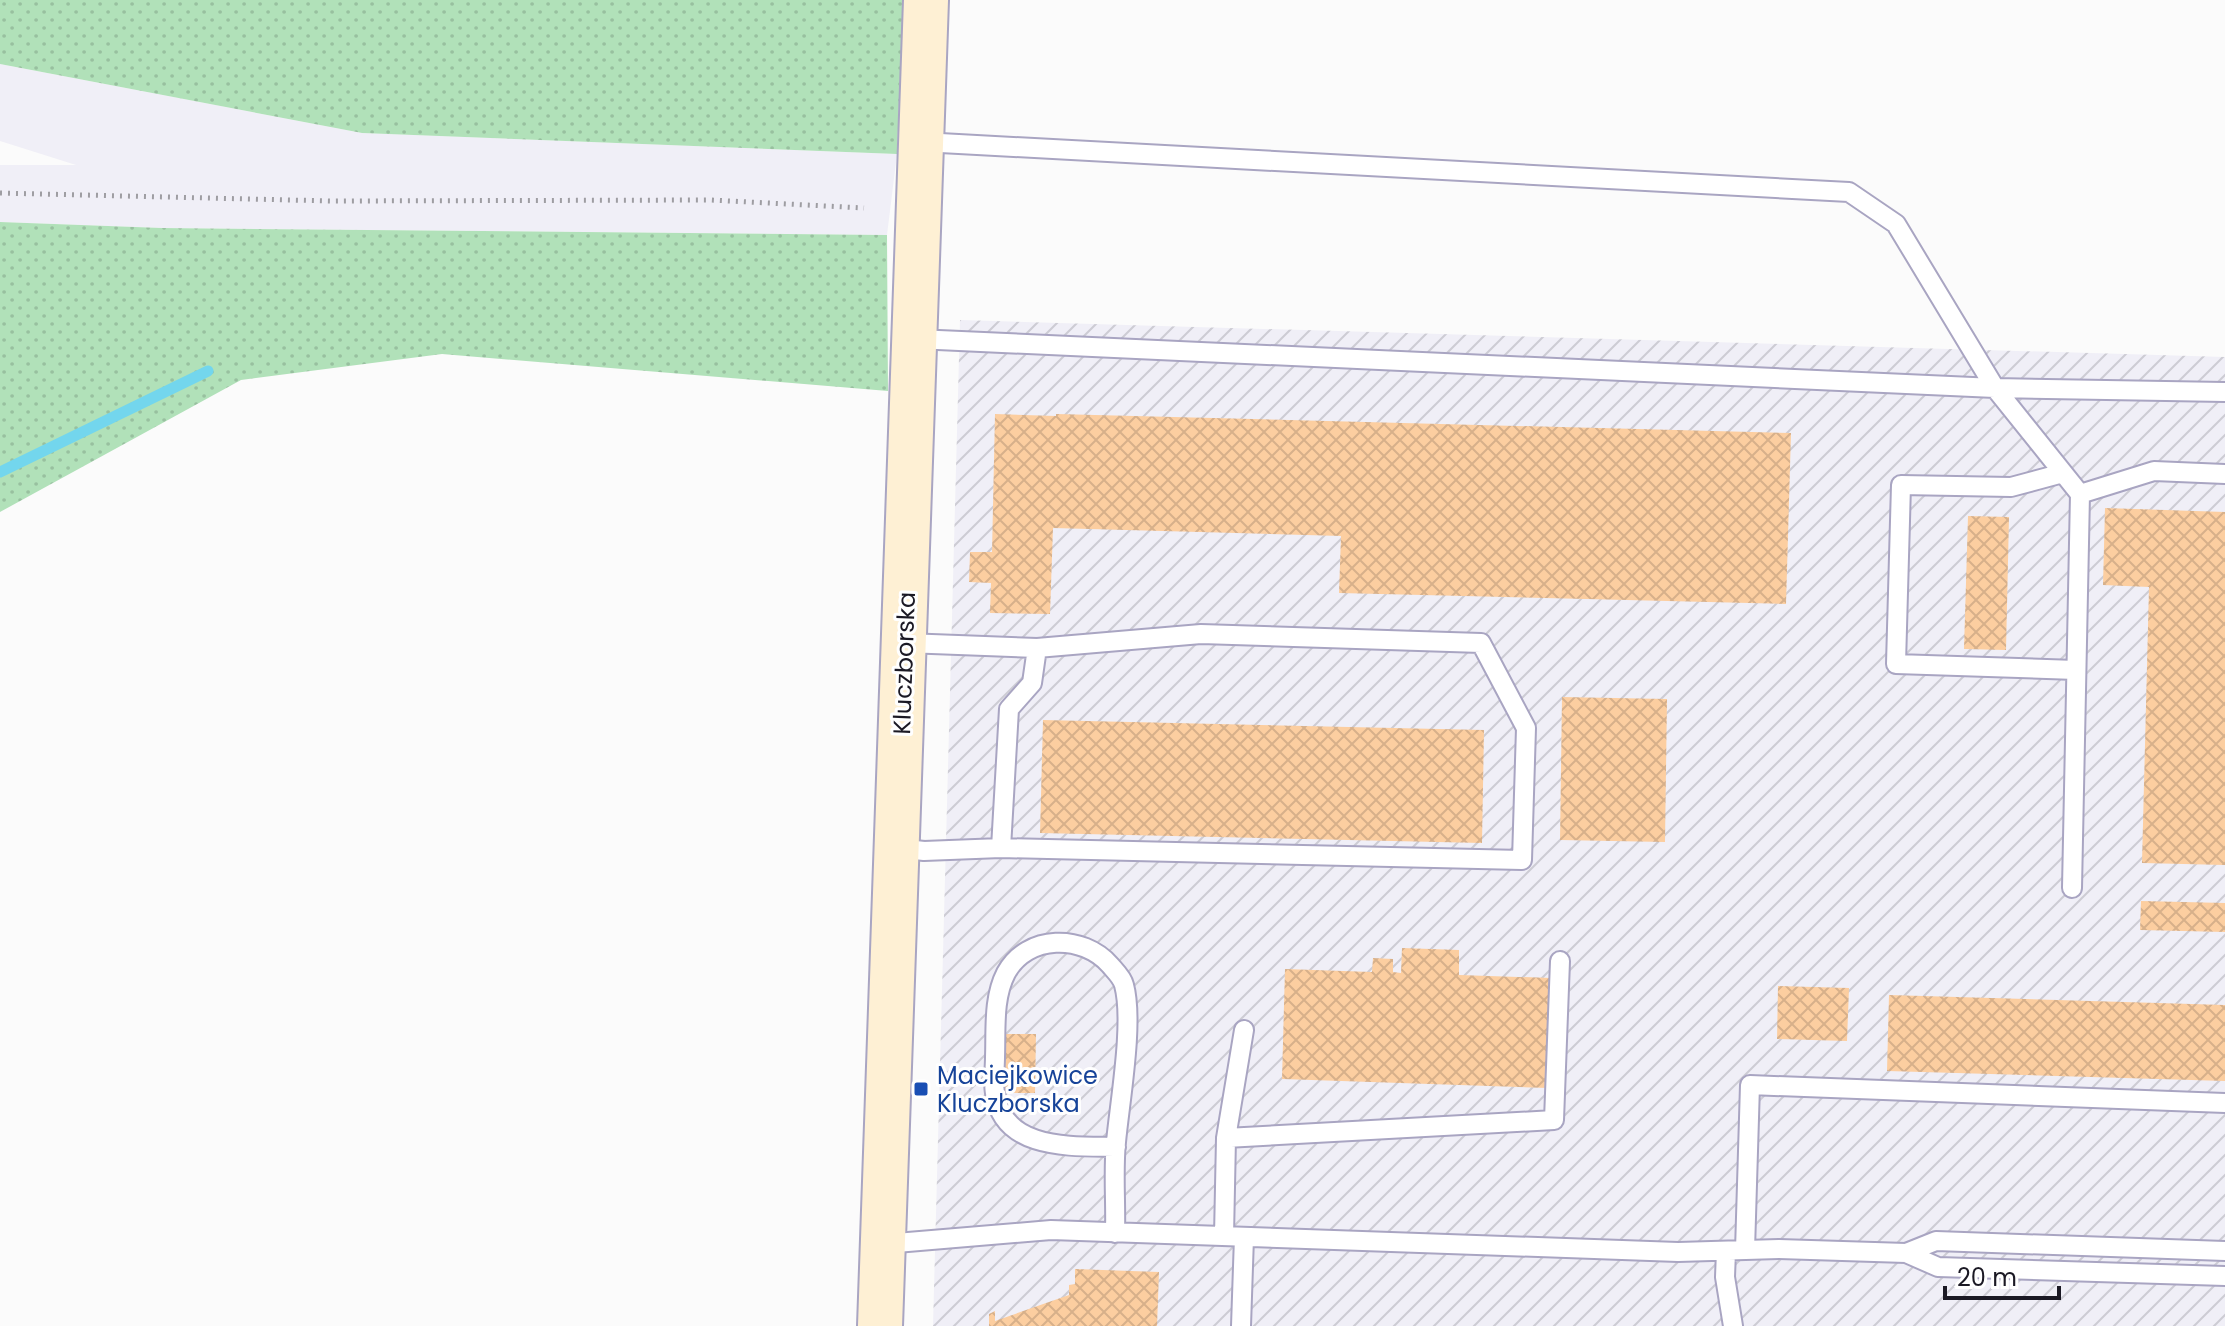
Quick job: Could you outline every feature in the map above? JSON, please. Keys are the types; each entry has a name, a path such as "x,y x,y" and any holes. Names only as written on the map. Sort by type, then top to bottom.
{"street":[{"name":"Kluczborska","path":"880,1326 926,0"}],"lane":[{"path":"922,142 1849,192 1896,224 1995,388 2080,494 2072,888"},
{"path":"916,339 1995,388 2225,392"},
{"path":"2080,494 2154,471 2225,474"},
{"path":"2063,473 2011,487 1901,485 1896,664 2076,670"},
{"path":"897,848 924,851 1001,848 1522,860 1526,728 1481,643 1201,634 1037,648 905,643"},
{"path":"1001,848 1009,709 1032,683 1037,648"},
{"path":"1115,1233 1116,1147 1128,1005 1123,980 1105,959 1086,947 1063,941 1041,945 1023,954 1007,970 999,992 995,1094 1004,1117 1026,1137 1052,1145 1116,1147"},
{"path":"1226,1138 1554,1120 1560,961"},
{"path":"1224,1236 1226,1138 1244,1030"},
{"path":"1733,1326 1725,1277 1736,1251 1750,1085 2225,1103"},
{"path":"884,1244 1051,1230 1678,1252 1906,1253 1936,1241 2225,1251"},
{"path":"1241,1326 1244,1237"},
{"path":"1906,1253 1938,1267 2225,1276"}],"path":[{"path":"0,193 332,201 710,200 864,208"}],"shaded area":[{"path":"0,64 362,133 897,154 887,235 162,228 0,222 0,165 76,165 0,141"},
{"path":"960,320 2225,357 2225,1326 933,1326"}],"green space":[{"path":"0,0 903,0 897,154 362,133 0,64"},
{"path":"0,222 162,228 887,235 888,391 442,354 241,380 0,512"}],"building":[{"path":"995,414 1791,433 1786,604 1339,593 1341,536 1053,528 1050,614 990,613 991,583 969,582 970,552 992,552"},
{"path":"2105,508 2225,512 2225,865 2142,863 2149,587 2103,585"},
{"path":"1968,516 2009,517 2006,650 1964,649"},
{"path":"1562,697 1667,699 1665,842 1560,840"},
{"path":"1043,720 1484,730 1482,843 1040,833"},
{"path":"2141,901 2225,903 2225,932 2140,930"},
{"path":"1402,948 1459,950 1459,975 1552,978 1548,1088 1282,1079 1285,969 1372,972 1373,958 1393,959 1393,972 1401,973"},
{"path":"1778,986 1849,988 1847,1041 1777,1039"},
{"path":"1889,995 2225,1005 2225,1081 1887,1071"},
{"path":"993,1034 1036,1034 1035,1093 992,1093"},
{"path":"1075,1269 1159,1272 1157,1326 989,1326 989,1314 995,1311 995,1321 1069,1295 1069,1285 1075,1284"}],"waterway":[{"path":"0,472 208,371"}],"place":[{"name":"Maciejkowice Kluczborska","path":"921,1089"}]}
